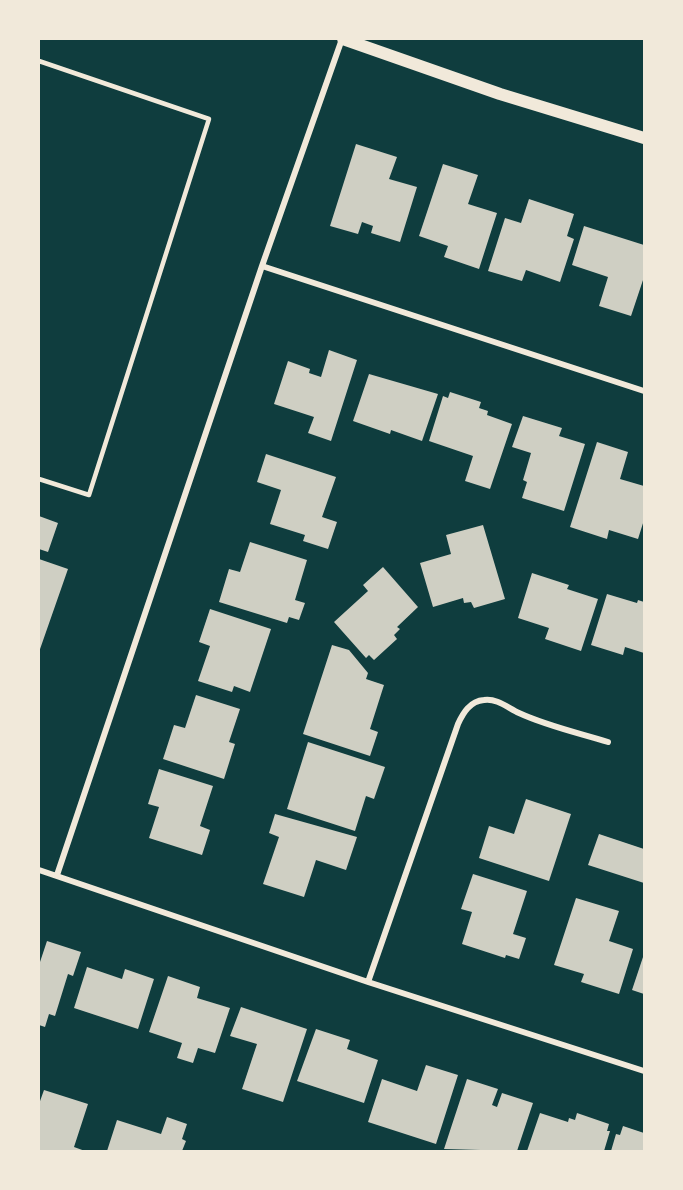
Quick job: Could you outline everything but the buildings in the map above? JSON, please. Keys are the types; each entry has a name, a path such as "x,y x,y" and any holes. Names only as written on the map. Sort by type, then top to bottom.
{"main road":[{"path":"343,39 500,93 644,138"}],"street":[{"path":"57,875 262,266 343,39"},
{"path":"262,266 644,391"},
{"path":"368,982 462,714 471,705 483,699 492,700 519,713 608,742"},
{"path":"39,870 368,982 644,1071"}],"lane":[{"path":"39,61 210,119 89,495 39,479"}]}
